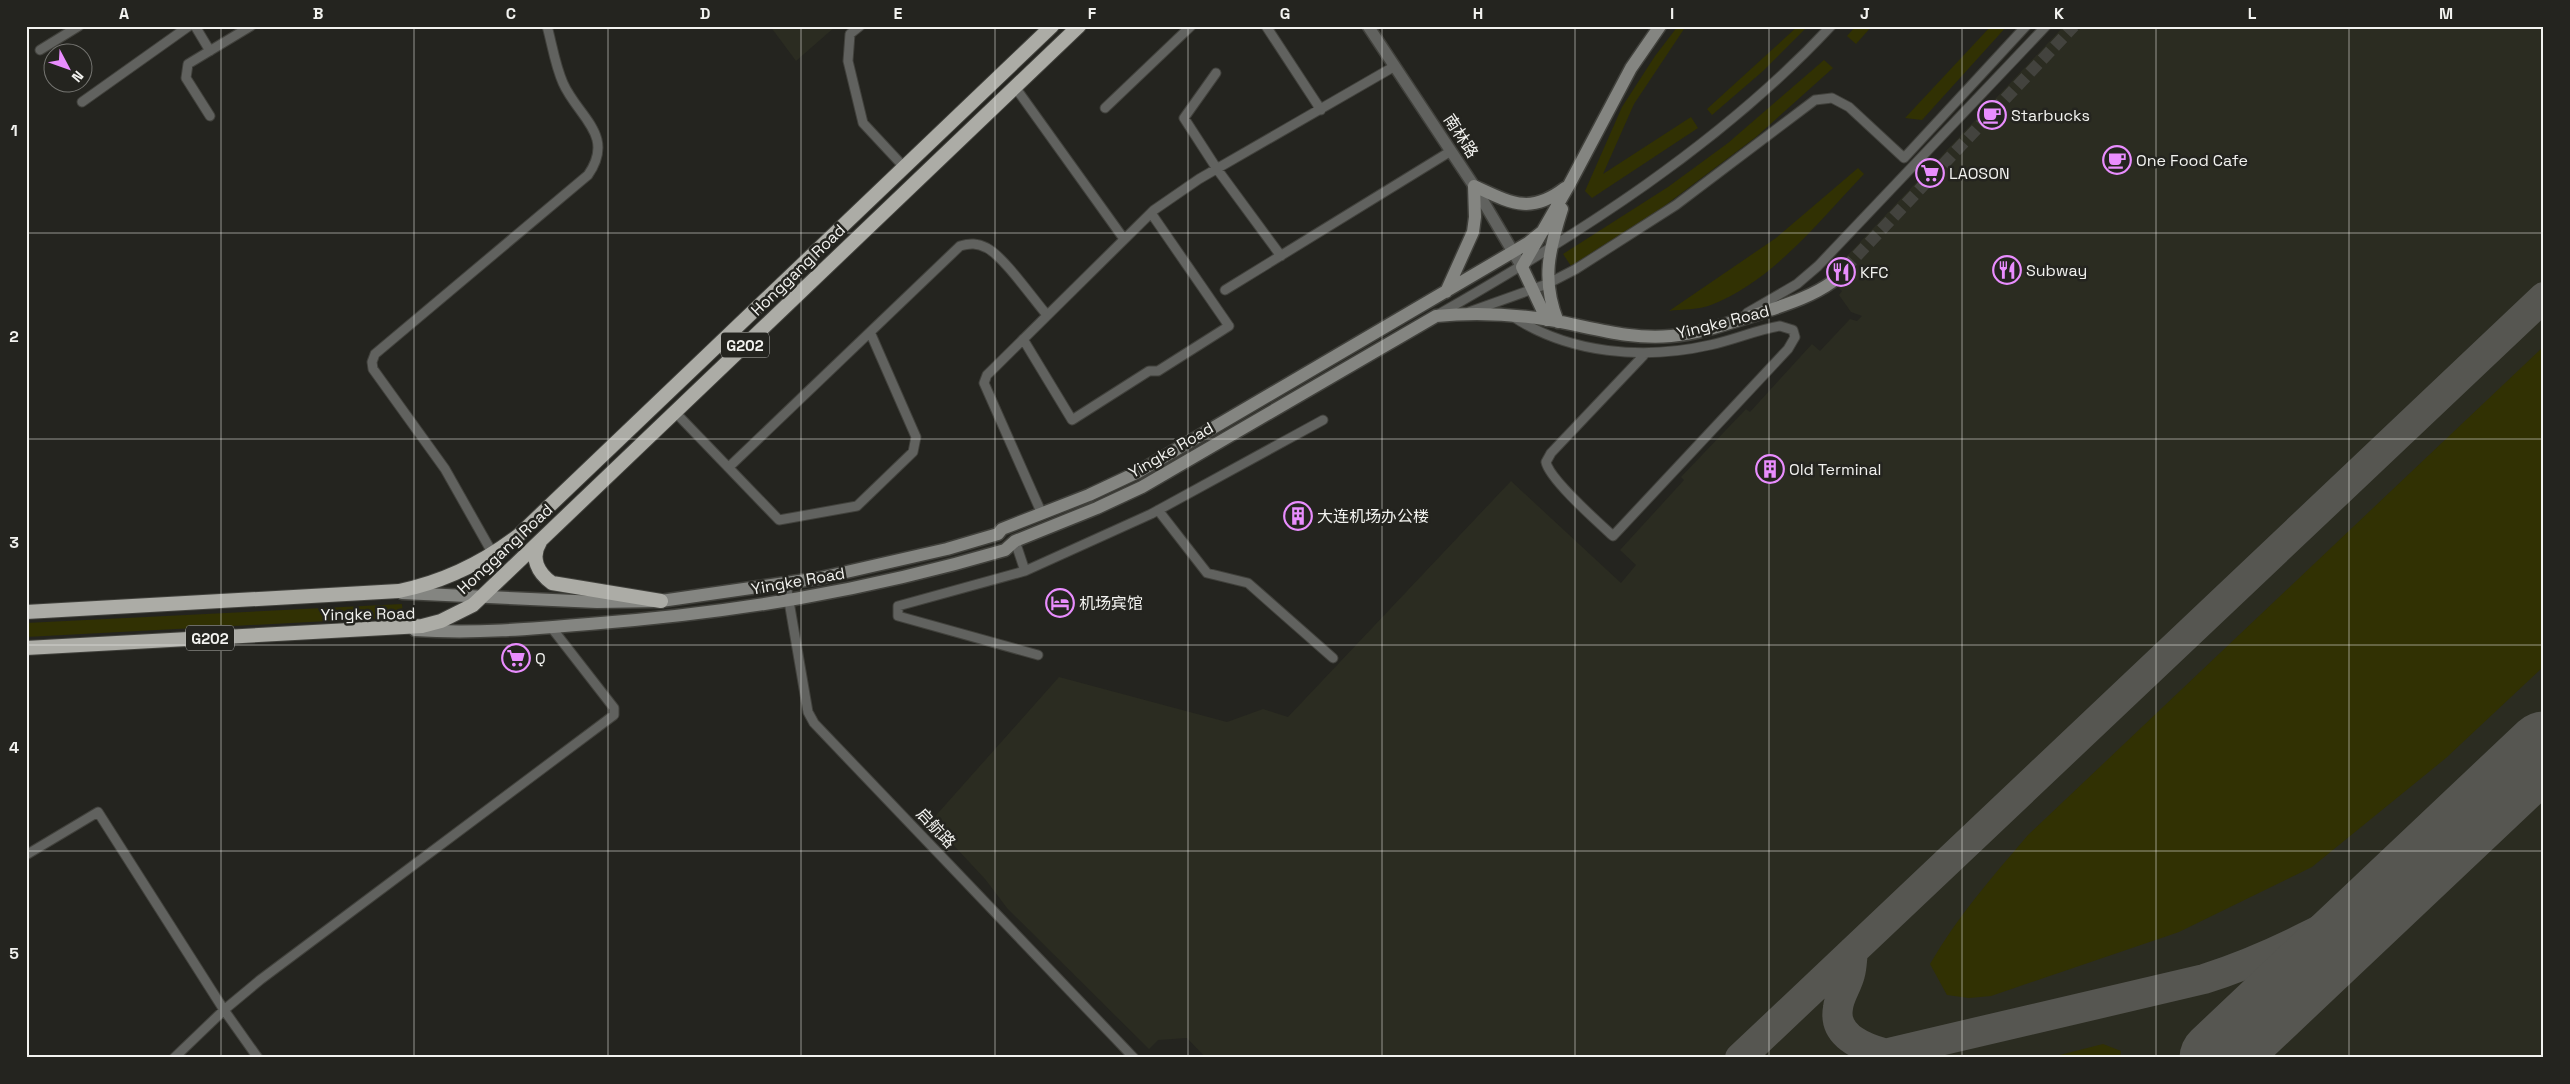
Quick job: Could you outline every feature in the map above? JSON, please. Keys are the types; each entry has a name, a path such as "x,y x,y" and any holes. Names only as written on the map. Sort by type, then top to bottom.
{"highway":[{"name":"Honggang Road","path":"382,592 422,586 466,568 493,554 519,535 1052,26"},
{"name":"Honggang Road","path":"393,628 422,626 441,621 473,605 1079,26"},
{"path":"541,540 536,547 536,563 540,571 552,583 661,601"},
{"name":"Yingke Road","path":"26,612 382,592"},
{"name":"Yingke Road","path":"26,648 393,628"}],"main road":[{"path":"1553,321 1522,266 1569,185 1631,68 1660,26"},
{"path":"1446,292 1473,232 1475,217 1474,186 1506,200 1524,205 1540,204 1569,185"},
{"path":"1553,321 1547,284 1551,246 1569,185"},
{"name":"Yingke Road","path":"382,592 597,602 661,601 786,584 947,549 998,534 1002,530 1124,478 1180,447 1446,292 1513,252 1543,231"},
{"name":"Yingke Road","path":"393,628 454,632 551,627 717,612 789,601 948,566 1005,550 1015,541 1097,508 1142,487 1436,316 1466,313 1511,316 1553,321 1609,333 1671,336 1732,322 1797,300 1832,282"}],"street":[{"path":"40,50 79,26"},
{"path":"82,102 189,26"},
{"path":"195,26 210,50"},
{"path":"210,116 186,78 188,64 251,26"},
{"path":"493,554 445,468 373,369 372,362 375,354 588,175 597,163 600,150 597,138 563,83 547,26"},
{"path":"860,26 850,34 848,60 863,123 904,167"},
{"path":"1105,108 1190,26"},
{"path":"1266,26 1321,110"},
{"name":"南林路","path":"1368,26 1474,186 1522,266"},
{"path":"1436,316 1522,266 1663,172 1720,129 1813,47 1831,26"},
{"path":"1466,313 1547,284 1576,269 1676,205 1815,100 1832,98 1849,107 1904,158 2026,26"},
{"path":"1732,322 1797,284 1818,266 2046,26"},
{"path":"1042,514 984,383 987,375 1151,213 1217,169 1395,66"},
{"path":"1216,73 1184,118 1217,169 1280,256"},
{"path":"1015,87 1124,239"},
{"path":"1225,290 1451,151"},
{"path":"1023,339 1072,420 1150,370 1158,371 1229,326 1151,213"},
{"path":"729,467 960,246 972,243 988,248 998,257 1047,315"},
{"name":"Yingke Road","path":"1511,316 1555,339 1628,354 1685,350 1711,345 1780,326 1789,327 1795,337 1788,348 1613,536 1549,471 1546,462 1551,454 1645,354"},
{"path":"675,412 779,520 857,506 913,452 916,437 870,332"},
{"path":"1038,655 898,616 898,606 1025,571 1158,510 1323,420"},
{"path":"1158,510 1207,573 1248,583 1333,658"},
{"path":"1015,541 1025,571"},
{"name":"启航路","path":"786,584 808,712 814,723 1134,1058"},
{"path":"174,1058 224,1010 260,980 614,715 614,708 551,627"},
{"path":"26,855 98,812 224,1010 258,1058"}],"shaded area":[{"path":"770,26 836,26 796,61"},
{"path":"1678,26 1686,26 1634,104 1603,174 1691,117 1698,128 1592,198 1585,191 1622,107 1655,56"},
{"path":"1798,26 1805,29 1763,71 1712,115 1707,109"},
{"path":"1856,26 1872,26 1856,44 1847,36"},
{"path":"1991,26 2007,26 1922,120 1905,118"},
{"path":"2064,26 2544,26 2544,1058 1206,1058 1187,1038 1158,1040 1149,1049 1007,908 985,879 931,821 1059,677 1227,722 1263,709 1288,717 1511,481 1621,583 1636,565 1620,550 1684,480 1681,477 1746,409 1750,412 1812,344 1820,351 1850,319 1857,321 1862,316 1851,312 1839,295 1842,291 1827,277"},
{"path":"1824,60 1833,68 1756,137 1663,207 1571,266 1563,254 1668,187 1728,143"},
{"path":"1858,168 1864,174 1794,248 1755,281 1734,294 1706,307 1669,311 1776,238"},
{"path":"2544,346 2544,666 2446,758 2312,867 2179,932 1991,996 1969,998 1947,995 1930,964 1964,913 2028,835"},
{"path":"402,604 403,617 26,637 26,623"},
{"path":"2103,1044 2121,1051 2120,1058 2048,1058"}],"taxiway":[{"path":"1740,1058 2544,297"},
{"path":"1867,1058 2204,979 2256,960 2306,937 2402,883"},
{"path":"1853,951 1850,974 1839,1004 1838,1017 1840,1026 1845,1033 1858,1043 1883,1053"}],"runway":[{"path":"2217,1058 2544,749"}],"tunnel":[{"path":"1832,282 2074,26"}],"place":[{"name":"Starbucks","path":"1992,115"},
{"name":"One Food Cafe","path":"2117,160"},
{"name":"LAOSON","path":"1930,173"},
{"name":"Subway","path":"2007,270"},
{"name":"KFC","path":"1841,272"},
{"name":"Old Terminal","path":"1770,469"},
{"name":"大连机场办公楼","path":"1298,516"},
{"name":"机场宾馆","path":"1060,603"},
{"name":"Q","path":"516,658"}]}
